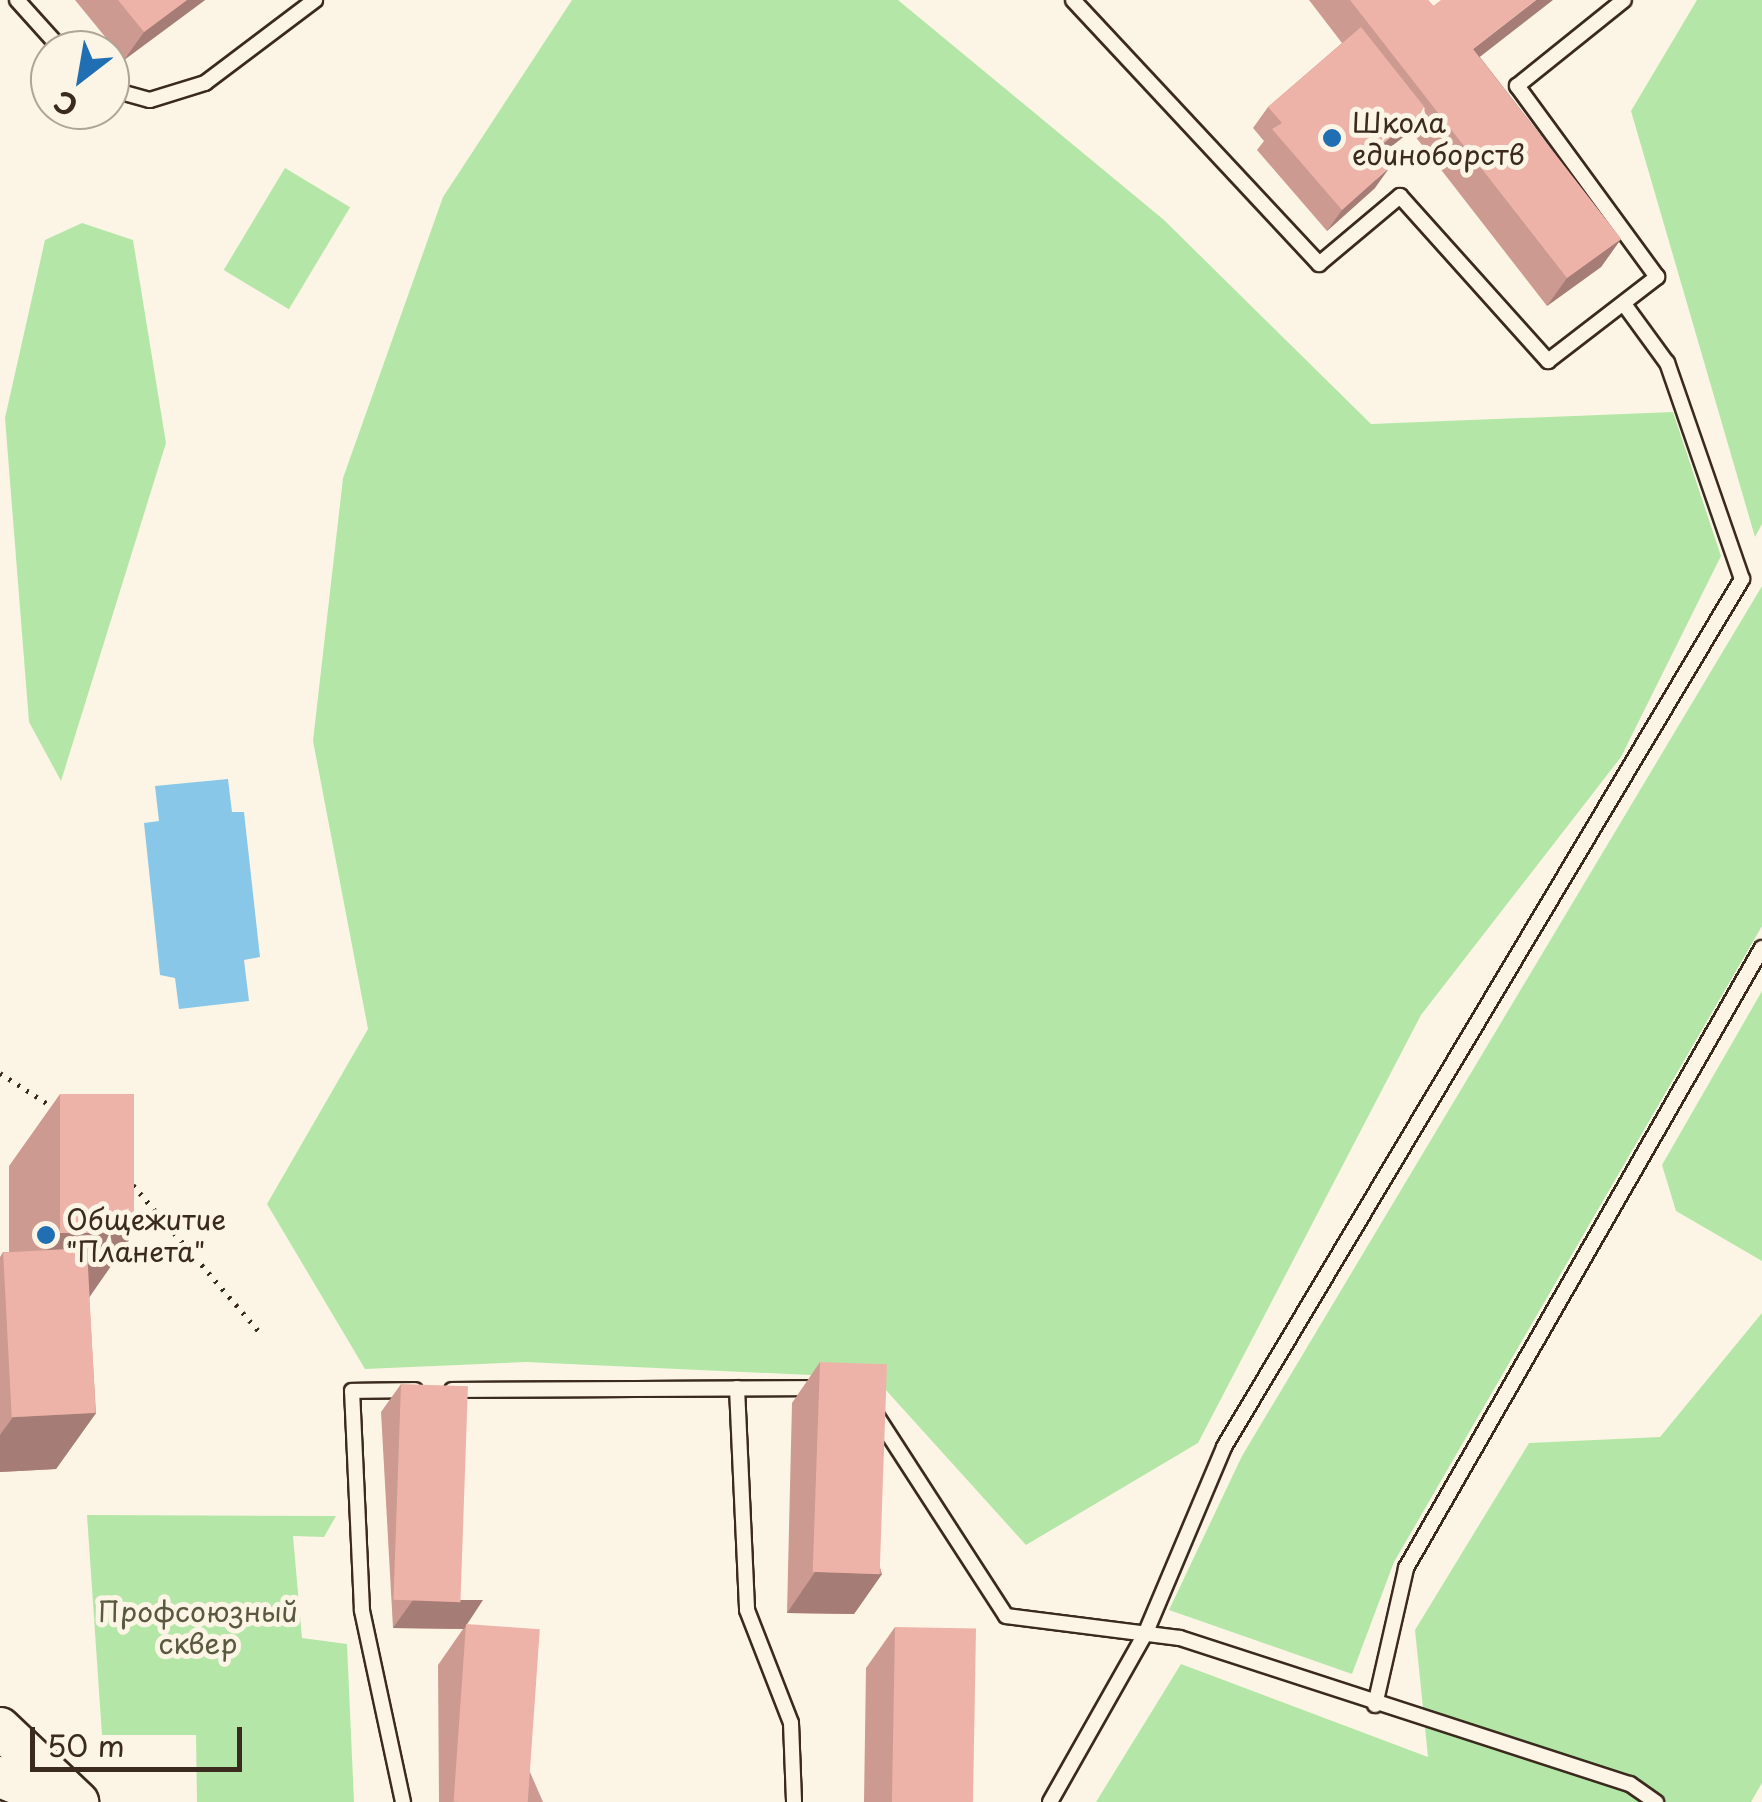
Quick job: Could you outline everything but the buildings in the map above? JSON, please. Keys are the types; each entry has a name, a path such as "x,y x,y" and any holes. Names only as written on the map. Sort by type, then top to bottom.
{"main road":[{"path":"0,1728 78,1802"},
{"path":"0,1777 62,1802"}],"lane":[{"path":"17,0 44,30"},
{"path":"130,94 150,100 206,83 315,0"},
{"path":"1073,0 1319,264 1400,196 1548,361 1657,278 1517,86 1624,0"},
{"path":"1050,1802 1146,1632 1224,1447 1742,579 1668,363 1624,304"},
{"path":"1375,1705 1406,1568 1762,948"},
{"path":"736,1388 747,1610 790,1723 794,1802"},
{"path":"403,1802 362,1610 352,1391 841,1388"},
{"path":"869,1404 1006,1616 1146,1632 1630,1784 1656,1802"}],"path":[{"path":"0,1073 67,1116"},
{"path":"122,1171 260,1334"}],"green space":[{"path":"572,0 898,0 1164,220 1371,424 1673,412 1721,556 1621,757 1421,1015 1198,1443 1026,1545 875,1378 526,1362 365,1369 267,1204 368,1029 313,741 343,478 443,197"},
{"path":"1697,0 1762,0 1762,524 1755,537 1631,111"},
{"path":"285,168 350,207 289,309 224,270"},
{"path":"82,223 133,240 166,443 61,781 29,722 5,418 45,240"},
{"path":"1762,586 1762,926 1394,1562 1352,1674 1169,1610 1242,1456"},
{"path":"1762,991 1762,1261 1676,1211 1662,1165"},
{"path":"1762,1313 1762,1783 1751,1802 1096,1802 1181,1664 1428,1757 1415,1630 1529,1443 1660,1437"},
{"name":"Профсоюзный сквер","path":"87,1515 336,1516 324,1537 293,1536 302,1638 347,1644 354,1802 197,1802 196,1735 102,1735"}],"water":[{"path":"228,779 232,812 244,812 260,957 244,960 249,1001 179,1009 175,978 160,975 144,823 159,821 155,786"}],"place":[{"name":"Школа единоборств","path":"1332,138"},
{"name":"Общежитие \"Планета\"","path":"46,1235"}]}
